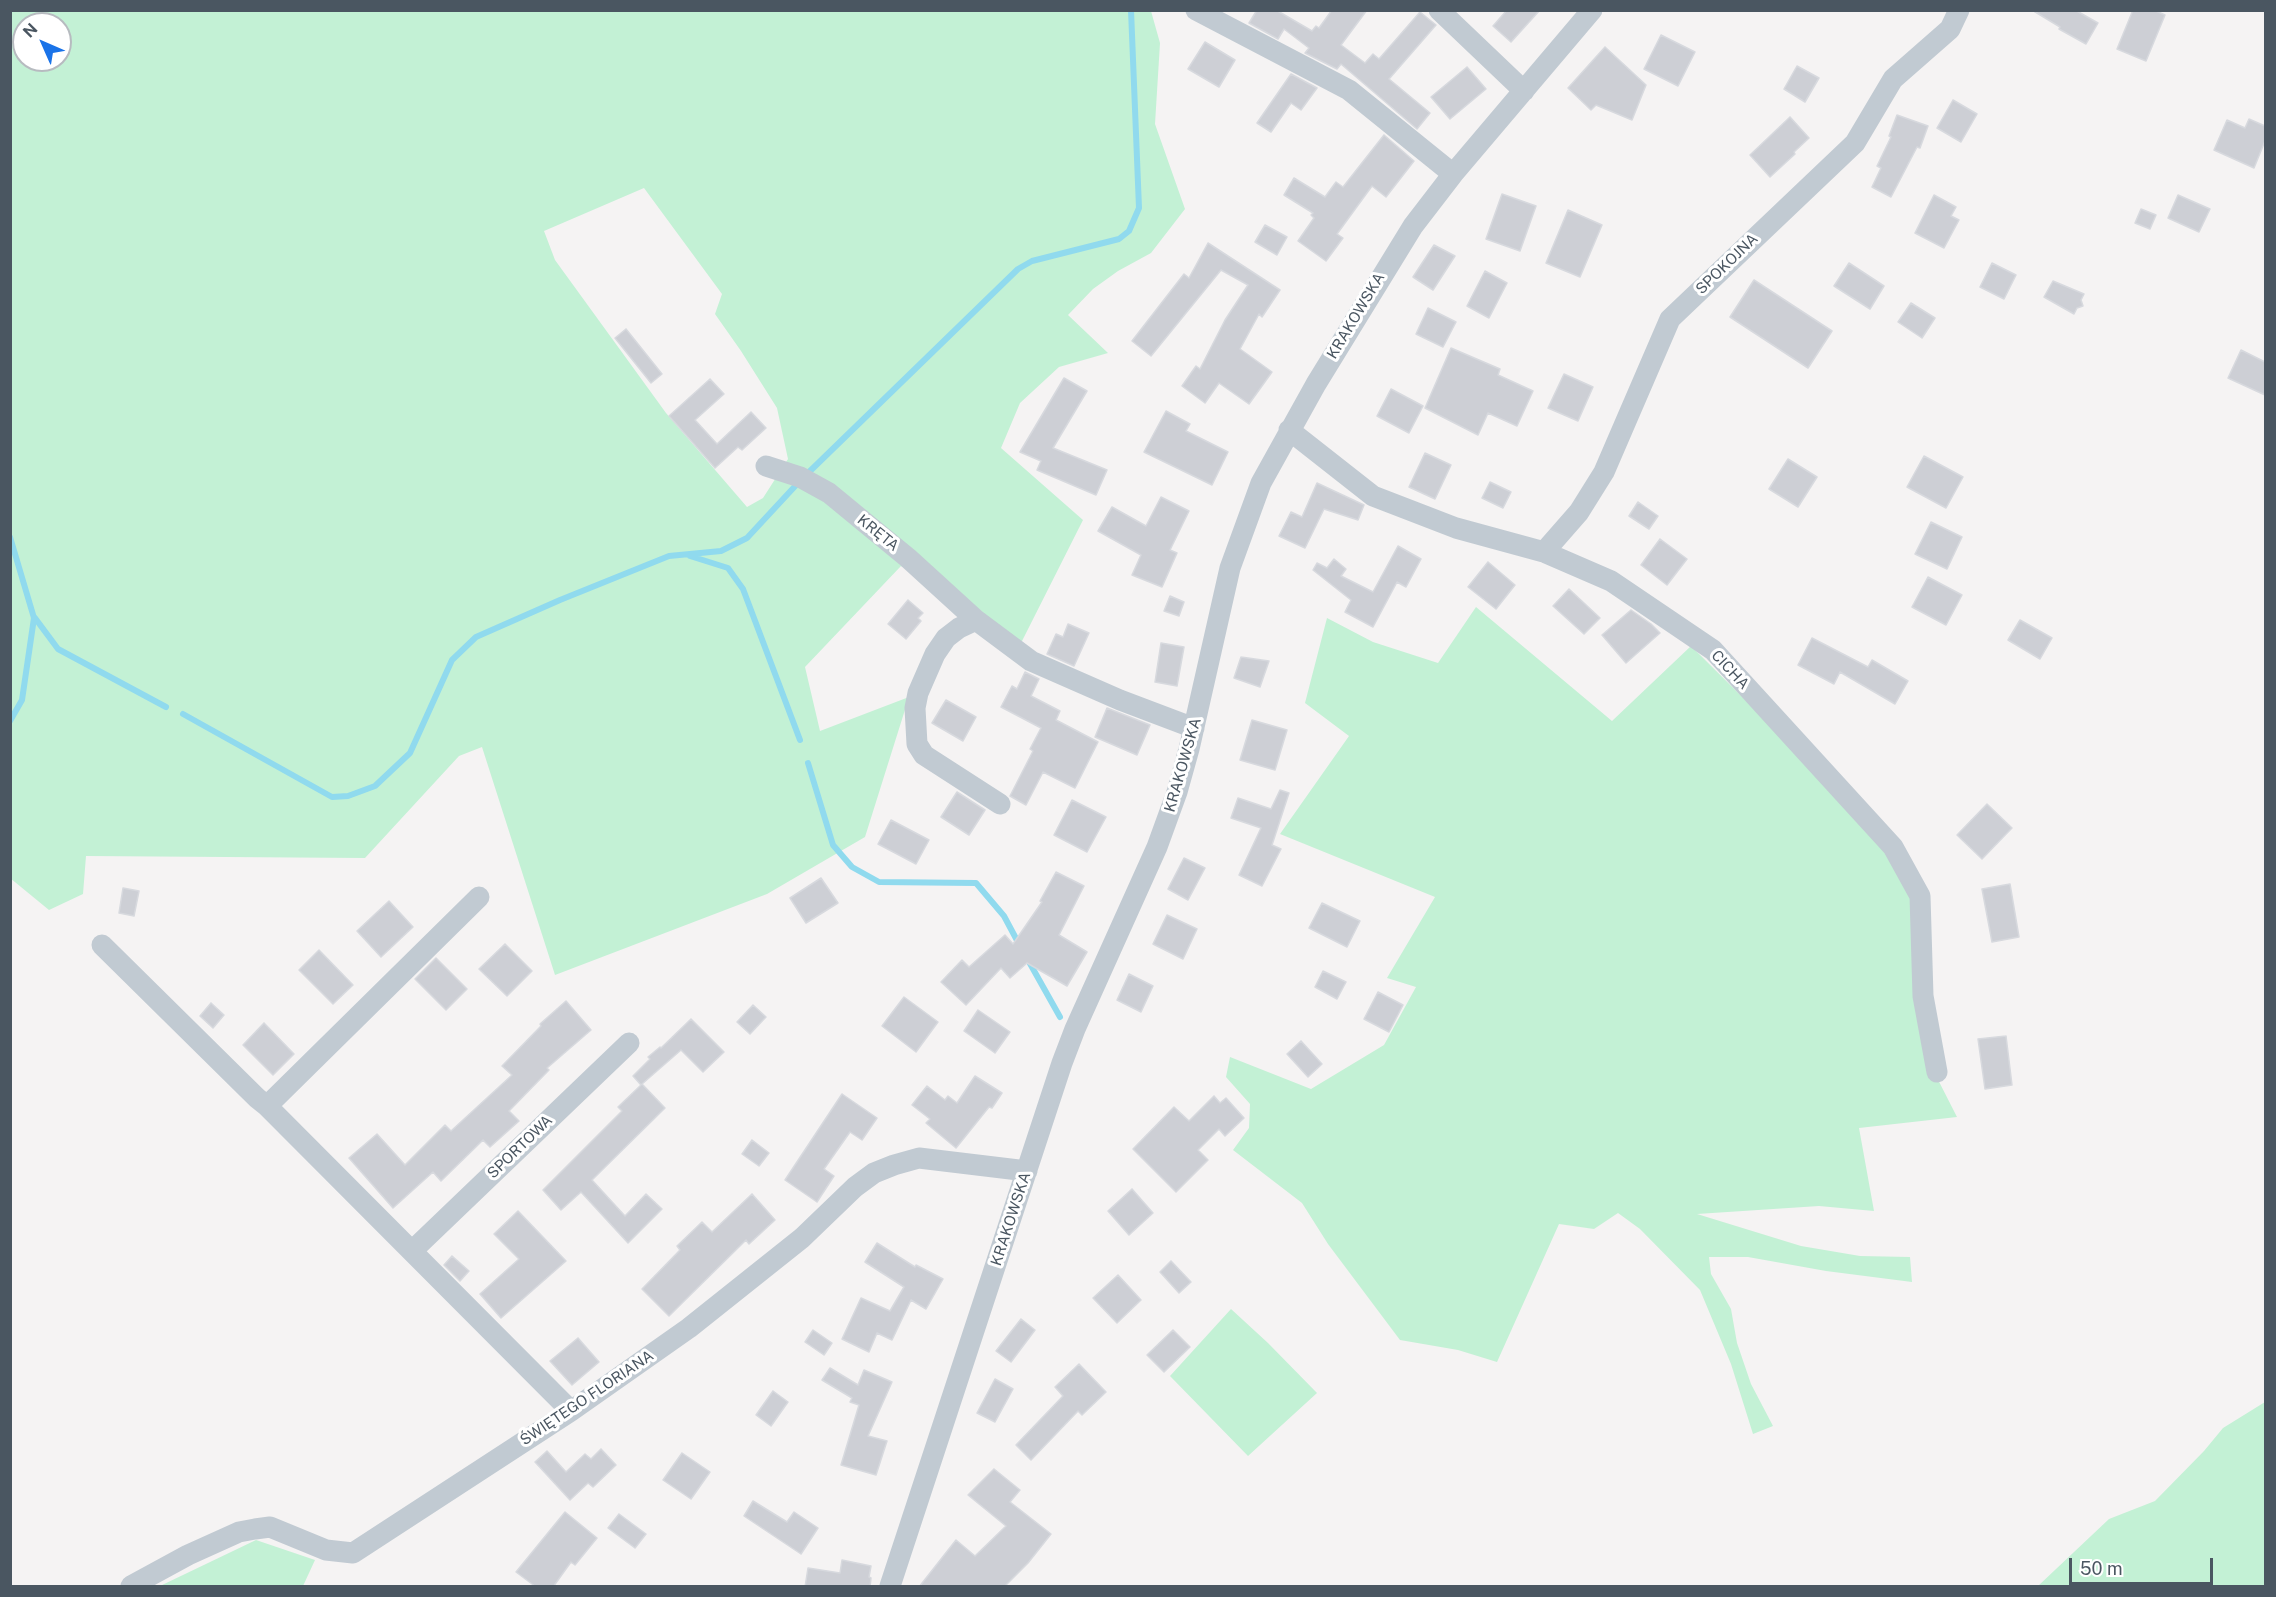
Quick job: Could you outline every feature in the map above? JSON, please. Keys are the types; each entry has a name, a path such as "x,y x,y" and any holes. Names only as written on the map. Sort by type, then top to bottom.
{"street":[{"path":"1196,10 1349,90 1453,174"},
{"path":"1439,10 1524,91"},
{"name":"KRAKOWSKA","path":"890,1587 1075,1029 1157,847 1177,792 1194,728 1219,611 1240,537 1261,483 1289,430 1393,256 1427,207 1592,10"},
{"name":"SPOKOJNA","path":"1544,552 1580,512 1604,471 1670,319 1855,143 1893,79 1950,29 1959,10"},
{"name":"CICHA","path":"1289,430 1373,496 1456,528 1544,552 1611,581 1713,650 1893,847 1920,896 1923,996 1937,1072"},
{"name":"KRĘTA","path":"766,466 800,477 829,493 908,558 976,620 1031,661 1120,700 1194,728"},
{"path":"976,620 959,628 946,638 935,654 918,693 915,730 917,744 924,755 1000,804"},
{"path":"267,1106 480,897"},
{"path":"102,945 267,1106 570,1411"},
{"name":"SPORTOWA","path":"412,1251 629,1043"},
{"name":"ŚWIĘTEGO FLORIANA","path":"131,1587 188,1555 239,1532 255,1528 270,1527 326,1550 353,1553 570,1411 689,1328 802,1238 855,1186 874,1173 919,1158 1027,1171"}],"green space":[{"path":"10,11 1151,11 1160,43 1155,124 1185,209 1151,253 1118,271 1093,289 1068,315 1108,353 1059,367 1020,403 1001,448 1083,520 1020,645 970,609 901,566 805,667 820,731 909,697 865,837 767,894 555,975 482,747 459,756 365,858 86,856 83,894 49,910 10,878","holes":["644,188 722,294 715,314 777,408 788,459 763,498 747,507 666,413 555,260 544,231"]},
{"path":"1476,607 1612,721 1691,646 1846,800 1901,869 1915,902 1930,1064 1957,1117 1859,1128 1874,1211 1819,1206 1697,1214 1801,1246 1860,1256 1910,1257 1912,1282 1826,1271 1748,1257 1709,1257 1711,1274 1731,1309 1737,1343 1751,1384 1773,1426 1753,1434 1731,1364 1700,1290 1640,1229 1618,1213 1594,1229 1559,1224 1497,1362 1458,1350 1400,1340 1328,1244 1302,1203 1233,1150 1249,1128 1250,1104 1226,1077 1230,1057 1311,1089 1384,1045 1416,987 1387,978 1435,897 1280,834 1349,736 1305,703 1327,618 1373,642 1438,663"},
{"path":"1231,1309 1317,1393 1248,1456 1170,1376"},
{"path":"2265,1402 2265,1586 2038,1586 2109,1519 2155,1501 2223,1428"},
{"path":"256,1540 315,1560 303,1586 160,1586"}],"building":[{"path":"1257,10 1276,10 1312,31 1316,26 1319,28 1332,10 1367,10 1341,45 1365,63 1373,54 1379,59 1420,12 1436,25 1389,79 1430,113 1417,129 1341,64 1337,69 1305,53 1309,48 1284,29 1278,39 1249,23"},
{"path":"1507,10 1540,10 1511,42 1493,26"},
{"path":"2032,10 2075,10 2098,23 2086,44"},
{"path":"2133,10 2154,10 2165,15 2146,61 2117,49"},
{"path":"1661,35 1695,52 1678,86 1644,69"},
{"path":"1205,42 1235,60 1219,87 1188,69"},
{"path":"1605,47 1646,85 1632,120 1596,105 1591,110 1568,88"},
{"path":"1797,66 1819,78 1805,102 1784,89"},
{"path":"1467,67 1486,89 1450,119 1431,97"},
{"path":"1291,74 1317,88 1301,110 1291,103 1271,132 1257,123"},
{"path":"1953,100 1977,114 1961,142 1937,128"},
{"path":"1897,115 1928,126 1920,148 1917,147 1891,197 1872,187 1881,168 1877,166 1891,137 1889,136"},
{"path":"1790,117 1809,138 1770,177 1750,155"},
{"path":"2249,119 2265,126 2265,141 2254,168 2214,150 2227,120 2245,128"},
{"path":"1384,135 1414,161 1386,197 1372,186 1337,234 1343,238 1326,261 1298,241 1314,218 1311,215 1313,213 1284,195 1294,178 1325,197 1336,182 1343,187"},
{"path":"1502,194 1536,206 1520,251 1486,239"},
{"path":"1934,195 1956,207 1951,216 1959,220 1944,248 1915,233"},
{"path":"2178,195 2210,209 2199,232 2168,218"},
{"path":"2141,209 2156,215 2150,229 2135,223"},
{"path":"1568,210 1602,225 1580,277 1546,263"},
{"path":"1265,225 1287,237 1277,255 1255,242"},
{"path":"1208,243 1280,290 1262,317 1259,314 1240,349 1272,372 1249,404 1219,383 1205,403 1182,386 1196,366 1200,369 1225,320 1248,285 1221,270 1151,356 1132,341 1184,274 1189,278"},
{"path":"1434,245 1455,256 1433,290 1413,277"},
{"path":"1849,263 1884,286 1870,309 1834,286"},
{"path":"1992,263 2016,275 2004,299 1980,287"},
{"path":"1485,271 1507,283 1489,318 1467,306"},
{"path":"1754,280 1832,331 1808,368 1730,317"},
{"path":"2053,281 2084,294 2081,300 2083,306 2077,308 2074,314 2044,297"},
{"path":"1911,303 1935,318 1922,338 1898,322"},
{"path":"1428,308 1456,322 1443,347 1416,334"},
{"path":"626,329 662,374 651,383 615,338"},
{"path":"1451,348 1500,369 1498,375 1533,391 1517,426 1488,413 1478,435 1425,408"},
{"path":"2241,350 2265,362 2265,395 2228,378"},
{"path":"1564,374 1593,387 1578,421 1548,408"},
{"path":"1064,378 1087,391 1053,448 1107,470 1096,495 1037,470 1041,461 1020,452"},
{"path":"710,379 724,394 695,420 717,444 751,412 766,428 742,450 738,447 715,468 669,416"},
{"path":"1391,389 1423,406 1409,433 1377,416"},
{"path":"1166,411 1190,424 1186,431 1228,452 1212,485 1144,452"},
{"path":"1425,453 1451,465 1435,499 1409,487"},
{"path":"1924,456 1963,477 1946,508 1907,487"},
{"path":"1788,459 1817,477 1798,507 1769,489"},
{"path":"1490,482 1511,492 1503,508 1482,498"},
{"path":"1317,483 1364,505 1358,520 1324,509 1305,548 1279,536 1291,512 1302,517"},
{"path":"1161,497 1189,511 1170,550 1177,553 1162,587 1132,575 1141,555 1098,531 1112,507 1146,526"},
{"path":"1638,502 1658,516 1649,529 1629,516"},
{"path":"1931,522 1962,537 1947,569 1915,554"},
{"path":"1660,539 1687,559 1667,585 1641,565"},
{"path":"1398,546 1421,559 1406,587 1397,582 1373,627 1345,612 1351,600 1313,570 1317,563 1327,568 1334,559 1346,569 1341,576 1373,592"},
{"path":"1488,562 1515,585 1496,609 1468,587"},
{"path":"1928,577 1962,595 1946,625 1912,607"},
{"path":"1569,589 1600,618 1584,634 1553,606"},
{"path":"1170,596 1184,602 1179,616 1164,611"},
{"path":"908,600 923,613 918,618 921,621 906,639 888,624"},
{"path":"1631,610 1660,633 1626,663 1602,635"},
{"path":"2020,620 2052,638 2040,659 2008,640"},
{"path":"1068,624 1089,633 1074,666 1047,654 1056,634 1063,637"},
{"path":"1812,638 1868,667 1872,660 1908,681 1895,704 1840,672 1834,684 1798,665"},
{"path":"1161,643 1184,647 1177,686 1155,682"},
{"path":"1241,657 1269,661 1260,687 1234,678"},
{"path":"1025,672 1039,679 1031,696 1060,711 1056,720 1098,742 1075,788 1043,772 1026,805 1010,796 1033,751 1030,749 1041,728 1001,707 1012,686 1017,689"},
{"path":"946,700 976,717 963,741 932,723"},
{"path":"1107,708 1150,725 1137,755 1095,737"},
{"path":"1252,720 1287,730 1275,770 1240,760"},
{"path":"1280,790 1289,793 1272,845 1281,849 1262,886 1239,875 1261,828 1231,818 1238,798 1271,809"},
{"path":"957,792 985,810 969,835 941,817"},
{"path":"1072,800 1106,817 1087,852 1054,835"},
{"path":"1987,804 2012,828 1982,859 1957,835"},
{"path":"891,820 929,840 916,864 878,844"},
{"path":"1184,858 1205,868 1188,900 1168,889"},
{"path":"1056,872 1084,886 1059,935 1087,952 1067,986 1027,963 1010,978 1001,968 966,1005 941,982 962,960 969,967 1005,935 1013,944 1042,902 1040,901"},
{"path":"821,878 838,903 806,923 790,898"},
{"path":"2010,884 2019,937 1992,942 1982,889"},
{"path":"123,888 139,891 134,916 119,913"},
{"path":"389,901 413,927 381,957 357,931"},
{"path":"1322,903 1360,921 1347,947 1309,928"},
{"path":"1167,915 1197,929 1183,959 1153,944"},
{"path":"505,944 532,971 507,996 479,969"},
{"path":"319,950 353,985 333,1004 299,970"},
{"path":"436,958 467,989 446,1010 415,979"},
{"path":"1323,971 1346,982 1337,999 1315,987"},
{"path":"1129,974 1153,986 1141,1012 1117,1000"},
{"path":"1378,992 1403,1005 1389,1032 1364,1019"},
{"path":"904,997 938,1022 916,1052 882,1026"},
{"path":"566,1001 591,1030 547,1068 549,1070 509,1111 519,1121 490,1147 483,1140 441,1181 433,1172 393,1208 349,1158 377,1134 405,1165 445,1125 451,1131 512,1075 502,1066 541,1026 540,1024"},
{"path":"211,1003 224,1015 213,1028 200,1016"},
{"path":"753,1005 766,1017 750,1034 737,1022"},
{"path":"978,1010 1010,1032 995,1053 964,1031"},
{"path":"691,1019 724,1052 703,1072 681,1050 642,1084 665,1108 592,1180 625,1216 646,1194 662,1209 628,1243 581,1192 561,1210 543,1190 622,1111 618,1107 641,1085 633,1076 650,1059 648,1057 661,1048"},
{"path":"264,1023 294,1054 273,1075 243,1045"},
{"path":"2006,1036 2012,1085 1985,1089 1978,1039"},
{"path":"1301,1041 1322,1064 1308,1077 1287,1054"},
{"path":"975,1076 1002,1093 992,1108 989,1107 956,1148 926,1123 930,1119 912,1105 927,1086 945,1100 948,1096 957,1103"},
{"path":"842,1094 877,1118 862,1140 850,1132 824,1169 834,1176 817,1202 785,1180"},
{"path":"1214,1096 1220,1103 1226,1098 1244,1118 1225,1136 1219,1129 1198,1150 1208,1160 1176,1192 1133,1149 1174,1107 1189,1121"},
{"path":"752,1140 769,1153 759,1166 742,1154"},
{"path":"1132,1189 1153,1213 1129,1235 1108,1211"},
{"path":"752,1194 775,1220 749,1244 746,1240 669,1316 642,1289 680,1250 677,1246 702,1222 712,1232"},
{"path":"518,1211 566,1261 501,1318 480,1294 519,1259 494,1234"},
{"path":"877,1243 915,1267 916,1265 943,1279 926,1309 911,1300 892,1340 877,1333 869,1352 842,1339 861,1298 890,1311 904,1287 865,1262"},
{"path":"452,1256 469,1271 460,1281 444,1265"},
{"path":"1171,1261 1191,1282 1179,1293 1160,1272"},
{"path":"1118,1275 1141,1300 1117,1323 1093,1298"},
{"path":"1021,1319 1035,1330 1011,1362 996,1351"},
{"path":"813,1330 832,1343 824,1355 805,1342"},
{"path":"1173,1330 1190,1347 1164,1372 1147,1355"},
{"path":"578,1338 599,1362 572,1385 550,1361"},
{"path":"1079,1364 1106,1392 1082,1415 1078,1411 1031,1460 1016,1445 1063,1396 1055,1387"},
{"path":"830,1368 858,1385 864,1370 892,1382 868,1436 887,1441 876,1475 841,1465 859,1405 850,1402 852,1398 822,1380"},
{"path":"995,1379 1013,1389 995,1422 977,1413"},
{"path":"773,1391 788,1402 771,1426 756,1415"},
{"path":"601,1449 616,1465 593,1487 588,1483 570,1500 535,1462 547,1451 566,1472 585,1454 591,1459"},
{"path":"682,1453 710,1472 691,1499 663,1480"},
{"path":"994,1469 1020,1490 1010,1502 1051,1534 1028,1563 1004,1587 919,1587 956,1540 975,1556 1006,1526 968,1495"},
{"path":"753,1501 787,1522 794,1512 818,1528 801,1554 744,1516"},
{"path":"565,1512 597,1538 575,1565 571,1562 553,1587 536,1587 516,1572"},
{"path":"619,1514 646,1534 635,1548 608,1528"},
{"path":"842,1560 871,1566 870,1587 805,1587 808,1568 840,1573"}],"waterway":[{"path":"808,473 1018,269 1032,261 1119,239 1129,231 1139,208 1131,10"},
{"path":"183,714 332,797 348,796 375,786 410,753 452,660 476,637 669,556 721,551 747,538 798,483"},
{"path":"10,537 34,618 22,700 10,721"},
{"path":"690,556 728,568 743,589 800,740"},
{"path":"35,618 58,649 166,707"},
{"path":"808,763 833,845 852,867 879,882 976,883 1004,916 1020,946"},
{"path":"1028,960 1060,1017"}]}
